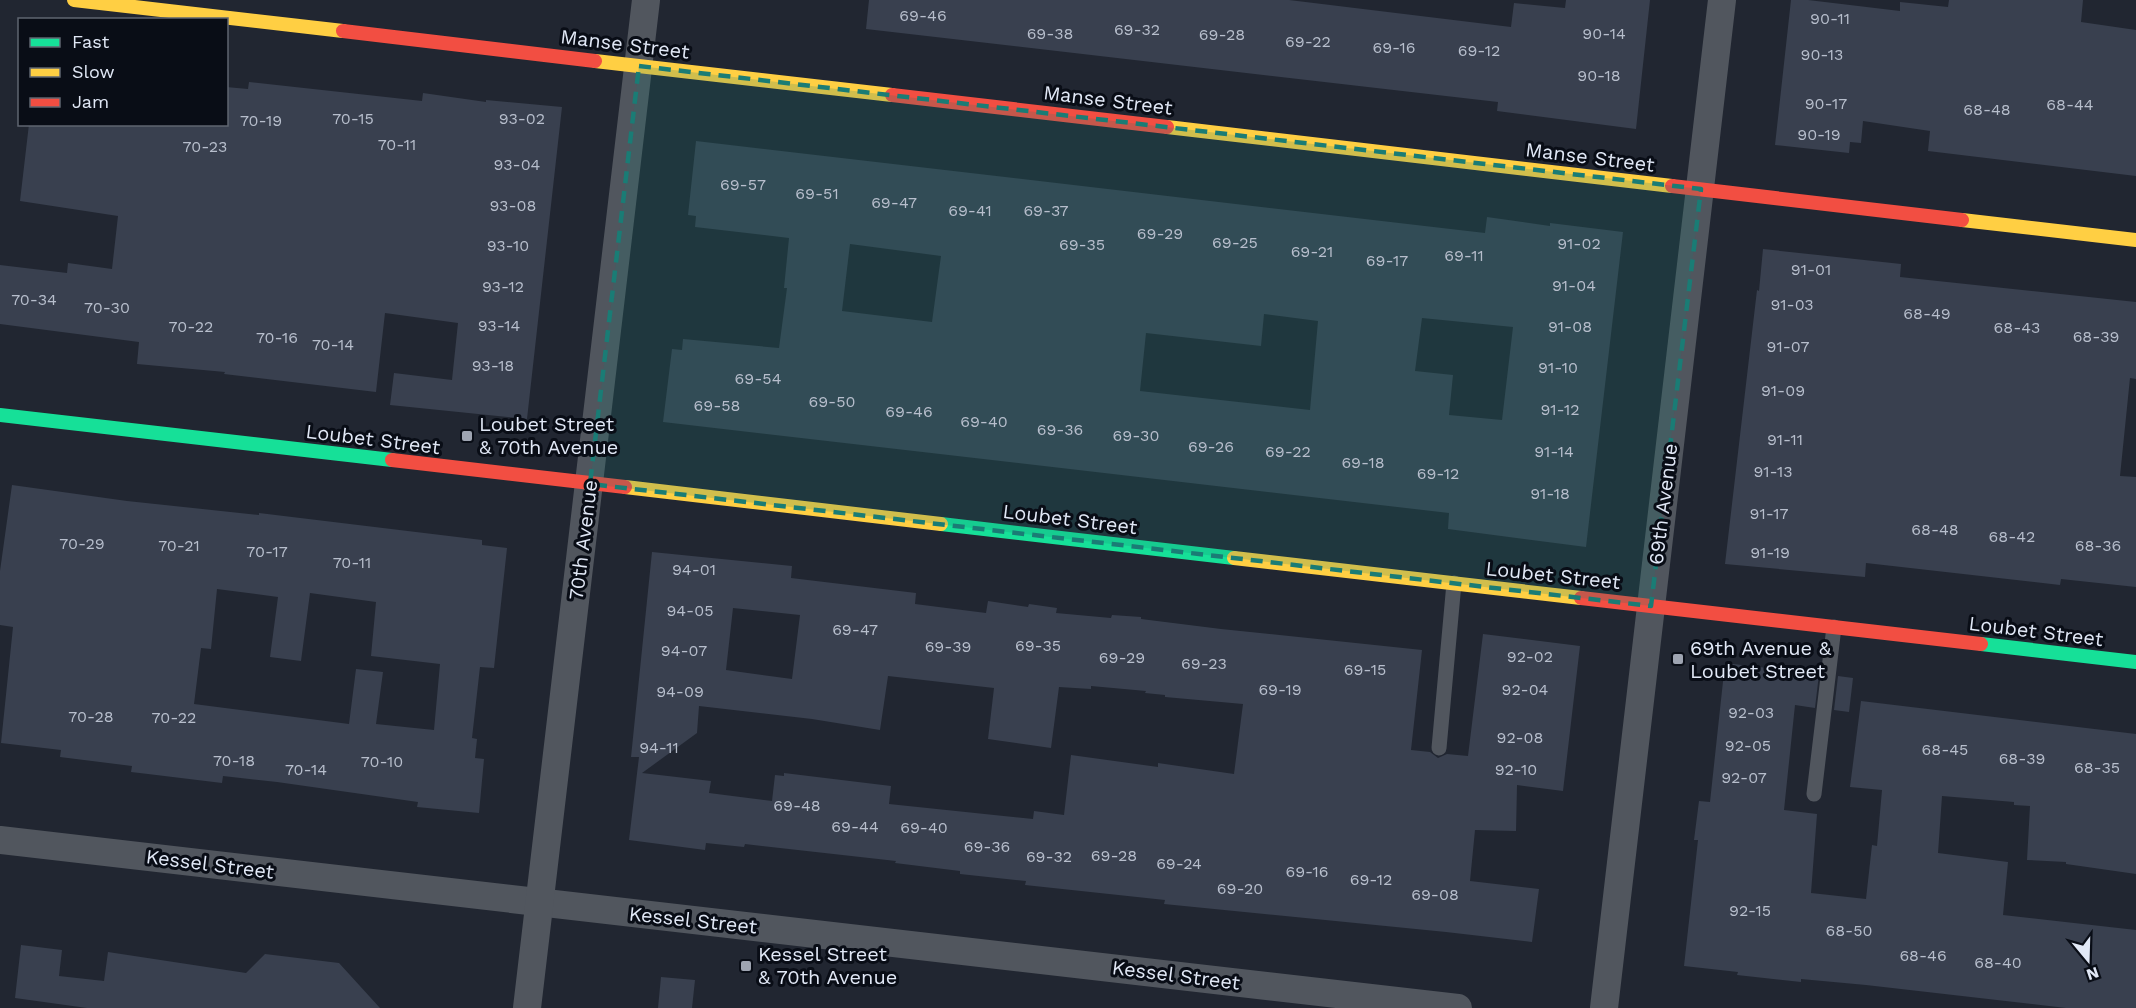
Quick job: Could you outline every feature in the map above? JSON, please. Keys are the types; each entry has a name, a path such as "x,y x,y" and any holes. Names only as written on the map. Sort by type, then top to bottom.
{"street":[{"name":"Manse Street","path":"74,0 2136,240"},
{"name":"70th Avenue","path":"527,1008 646,0"},
{"name":"69th Avenue","path":"1604,1008 1722,0"},
{"name":"Loubet Street","path":"0,415 2136,662"},
{"name":"Kessel Street","path":"0,840 1458,1008"}],"lane":[{"path":"1439,748 1454,583"},
{"path":"1814,794 1834,627"}],"highlighted area":[{"path":"639,66 1701,189 1651,606 590,484"}],"building":[{"path":"869,0 1289,0 1511,27 1514,3 1565,8 1566,0 1650,0 1636,129 1497,111 1498,102 866,29"},
{"path":"1791,0 1900,11 1900,2 1948,7 1949,0 2083,0 2081,22 2136,30 2136,176 1928,151 1930,131 1863,121 1861,143 1850,142 1849,153 1775,145"},
{"path":"249,82 422,101 423,93 486,102 486,100 562,107 527,419 390,405 394,373 452,380 458,323 385,313 376,392 224,374 225,372 137,364 139,342 0,324 0,265 67,273 68,263 112,269 118,216 20,201 29,126 228,126 228,87 248,89"},
{"path":"696,141 1485,233 1487,217 1550,226 1550,223 1623,232 1586,547 1448,529 1449,513 663,422 672,349 682,350 683,339 779,348 787,288 784,288 789,238 695,227 696,216 688,215","holes":["850,244 941,256 932,322 842,311","1264,314 1318,321 1310,410 1140,391 1146,333 1261,346","1422,318 1513,327 1502,420 1449,415 1453,375 1415,371"]},
{"path":"1763,249 1901,264 1900,277 2136,302 2136,379 2130,378 2120,476 2136,477 2136,587 2061,579 2060,585 1866,563 1865,577 1725,564"},
{"path":"12,485 127,501 259,515 259,513 482,540 482,545 507,548 494,668 480,667 472,738 477,739 475,758 484,759 479,813 417,807 418,802 277,782 223,776 222,783 131,772 132,766 60,757 61,750 1,743 13,627 0,625 0,571","holes":["217,589 278,597 270,657 301,661 310,593 376,602 371,656 440,664 434,730 376,724 383,672 356,669 349,724 194,704 201,648 211,649"]},
{"path":"652,552 792,566 791,578 916,593 915,604 986,613 988,601 1028,607 1029,604 1057,608 1056,613 1111,618 1112,615 1141,617 1141,619 1221,629 1422,650 1411,750 1430,752 1438,758 1447,754 1468,756 1483,634 1580,646 1563,791 1517,785 1516,831 1475,830 1470,881 1539,889 1532,942 1164,904 1165,900 1025,885 1026,881 960,874 960,871 895,863 896,861 745,844 744,847 706,843 705,850 629,840 639,757 631,757","holes":["733,608 800,615 792,679 726,670","888,676 994,688 988,739 1051,748 1059,687 1091,689 1091,686 1146,691 1145,693 1165,695 1165,697 1243,704 1234,774 1158,763 1158,767 1071,755 1064,815 1034,811 1033,819 889,804 891,786 784,773 784,776 775,775 772,801 709,793 711,781 642,773 697,733 699,706 812,719 880,730"]},
{"path":"1725,663 1819,674 1815,708 1795,705 1784,810 1817,814 1811,893 1866,899 1872,845 1877,846 1882,790 1850,787 1861,701 2136,734 2136,874 2066,864 2066,862 2027,860 2030,806 2014,805 2014,802 1942,796 1938,853 2008,862 2003,915 2136,930 2136,1008 2066,1008 1866,985 1801,979 1801,982 1737,975 1738,972 1684,966 1698,840 1694,840 1699,801 1710,802"},
{"path":"1838,676 1853,678 1849,712 1834,710"},
{"path":"21,945 62,950 59,976 104,981 108,952 246,973 265,954 339,963 380,1008 87,1008 15,998"},
{"path":"661,977 695,980 692,1008 658,1008"}],"traffic: fast":[{"path":"0,415 392,460"},
{"path":"941,524 1234,558"},
{"path":"1981,644 2136,662"}],"traffic: slow":[{"path":"74,0 343,31"},
{"path":"595,61 892,95"},
{"path":"1167,127 1672,186"},
{"path":"1962,220 2136,240"},
{"path":"625,487 941,524"},
{"path":"1234,558 1581,598"}],"traffic: jam":[{"path":"343,31 595,61"},
{"path":"892,95 1167,127"},
{"path":"1672,186 1962,220"},
{"path":"392,460 625,487"},
{"path":"1581,598 1981,644"}],"place":[{"name":"Loubet Street & 70th Avenue","path":"467,436"},
{"name":"69th Avenue & Loubet Street","path":"1678,659"},
{"name":"Kessel Street & 70th Avenue","path":"746,966"}]}
